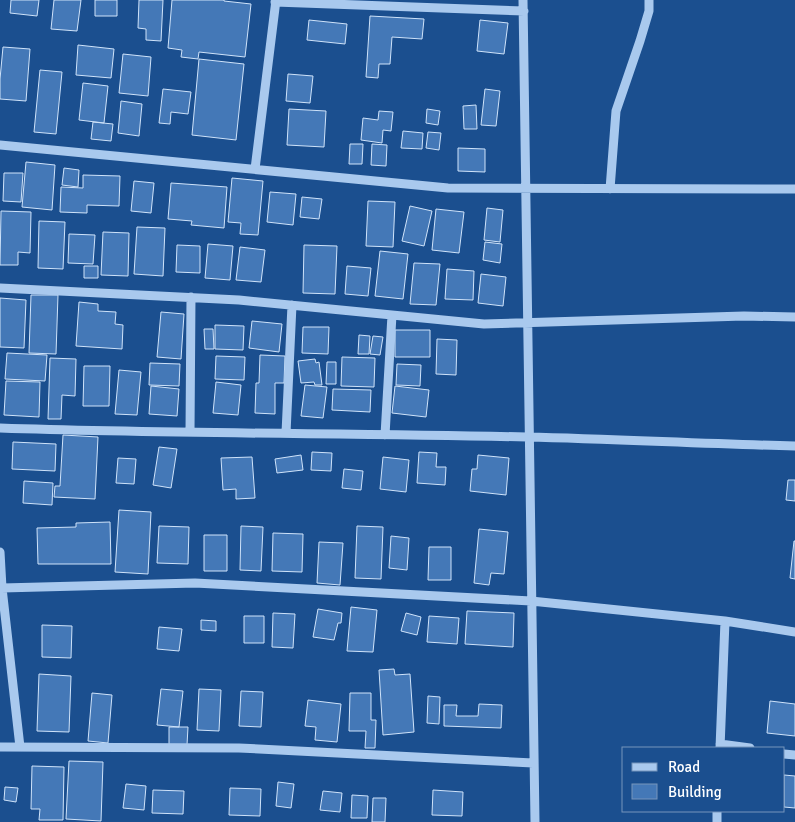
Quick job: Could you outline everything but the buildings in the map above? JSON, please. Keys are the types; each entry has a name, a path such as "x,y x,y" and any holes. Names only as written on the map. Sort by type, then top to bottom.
{"street":[{"path":"523,0 535,822"},
{"path":"610,189 616,111 649,11 649,0"},
{"path":"255,169 276,1 524,11"},
{"path":"0,145 448,188 795,189"},
{"path":"0,288 239,300 484,324 744,316 795,317"},
{"path":"190,432 191,297"},
{"path":"286,433 292,305"},
{"path":"385,435 392,315"},
{"path":"0,428 110,432 529,437 795,446"},
{"path":"0,552 2,588 20,747"},
{"path":"2,588 195,584 531,601 725,622 795,632"},
{"path":"725,622 720,746 735,747"},
{"path":"0,747 239,748 533,763"}]}
